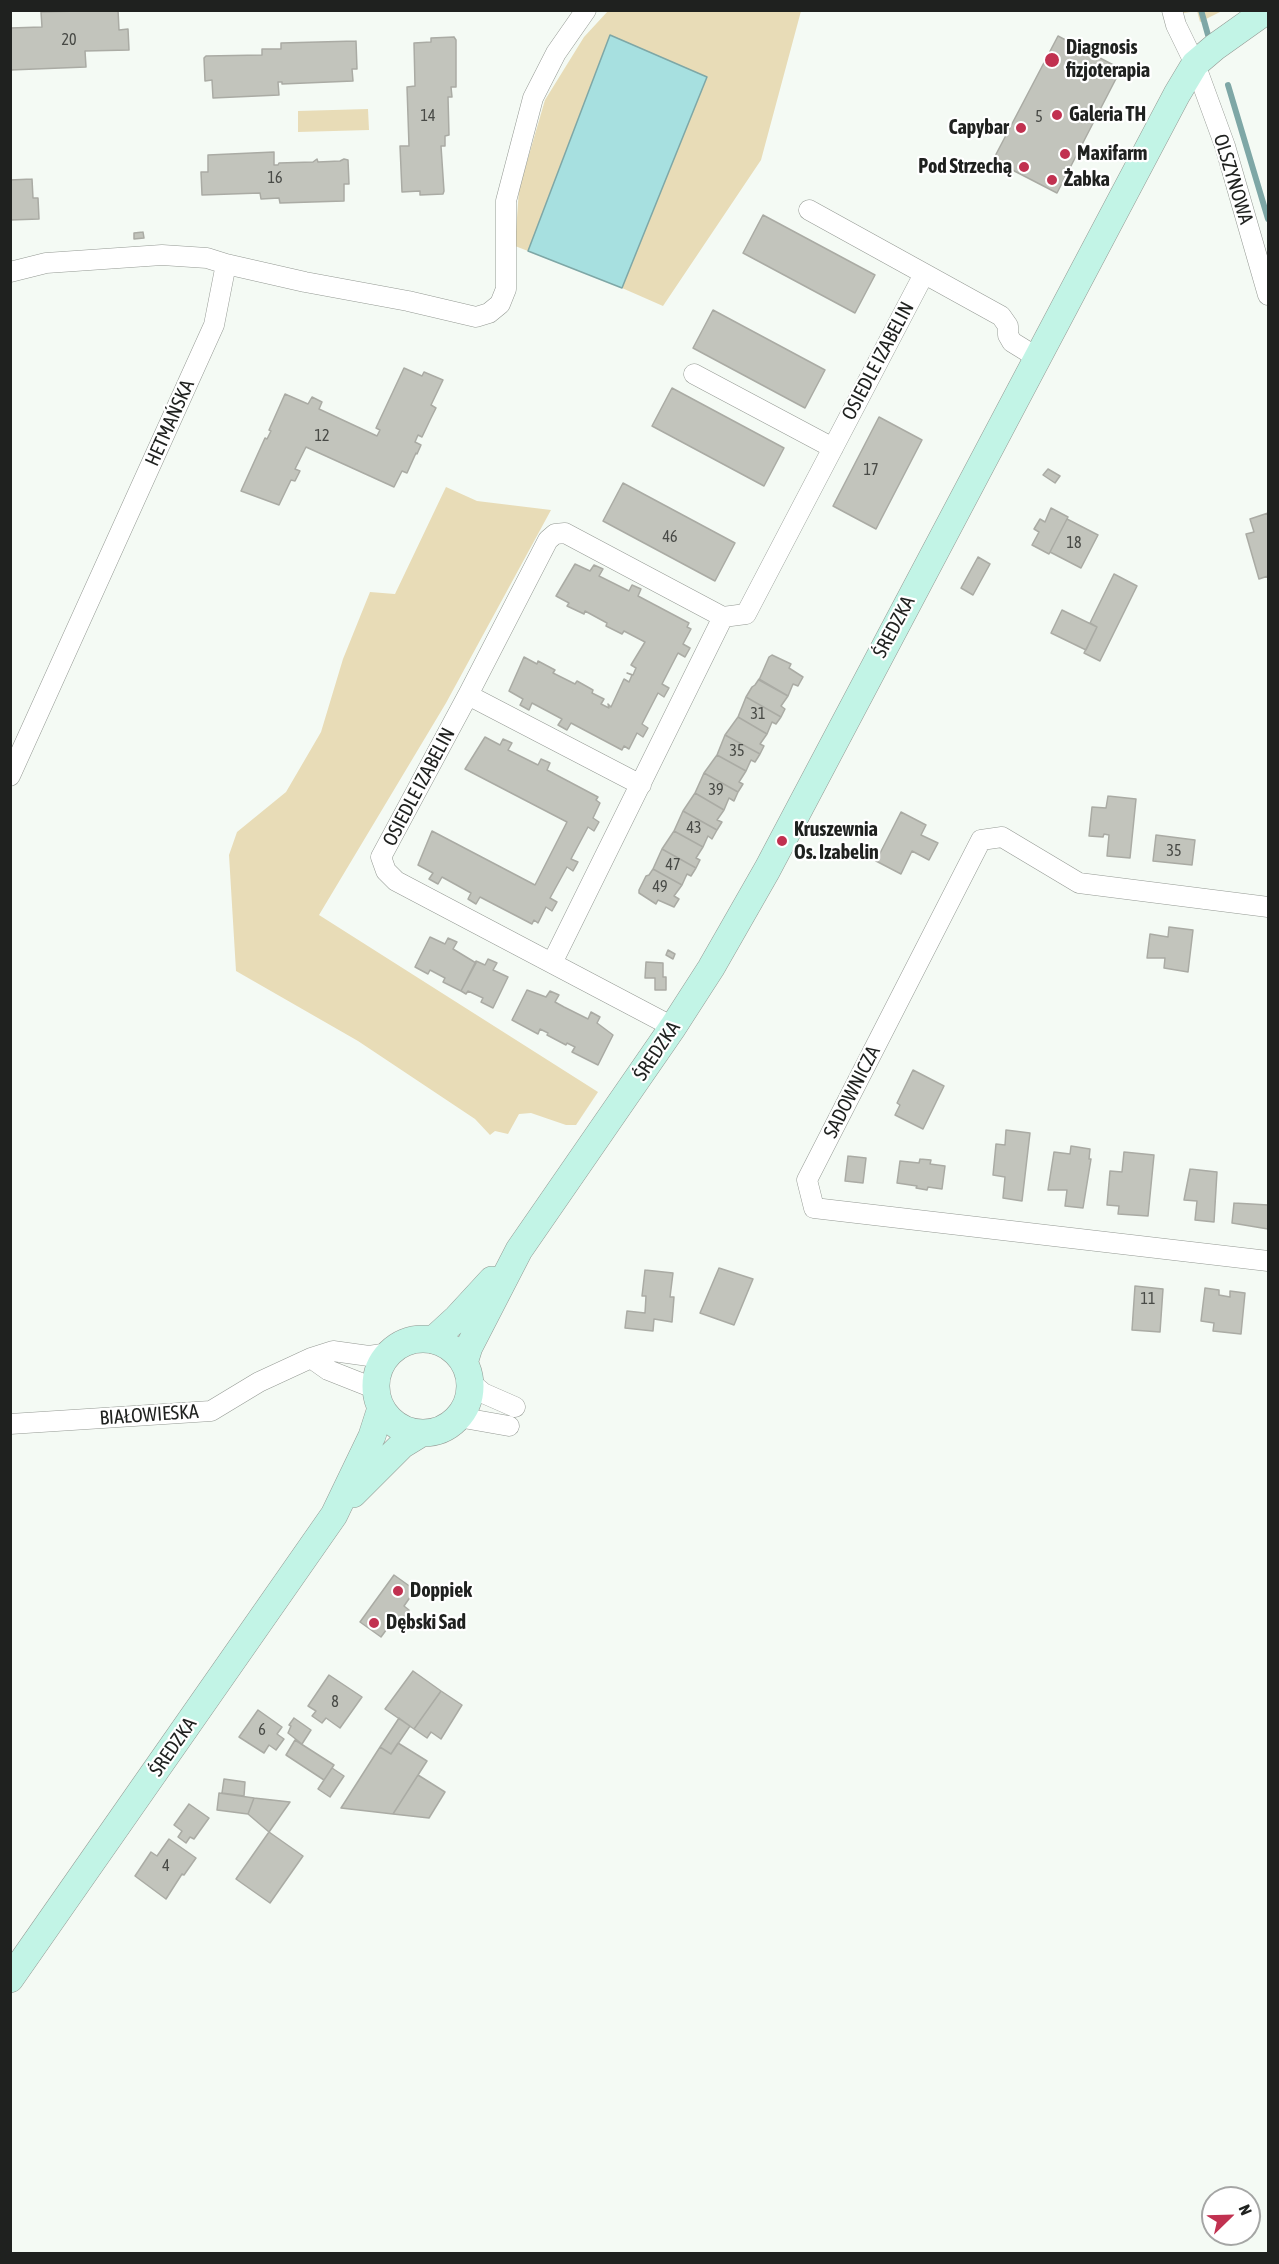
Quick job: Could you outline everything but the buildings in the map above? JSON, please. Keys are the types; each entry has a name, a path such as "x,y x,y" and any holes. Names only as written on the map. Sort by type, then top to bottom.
{"street":[{"path":"10,272 46,263 162,255 207,258 305,282 408,301 476,317 489,313 500,303 506,289 506,201 532,98 556,53 586,10"},
{"name":"OLSZYNOWA","path":"1172,10 1176,26 1195,64 1225,146 1269,295"},
{"name":"ŚREDZKA","path":"467,1372 472,1340 519,1250 674,1027 767,870 1136,169 1195,64 1267,10"},
{"path":"809,210 1001,316 1008,326 1008,335 1012,342 1038,357"},
{"name":"HETMAŃSKA","path":"10,776 214,325 226,264"},
{"name":"OSIEDLE IZABELIN","path":"674,1027 396,880 386,871 381,857 548,540 555,534 565,533 723,617 747,614 924,274"},
{"path":"694,374 833,448"},
{"path":"552,963 723,617"},
{"path":"468,695 641,785"},
{"name":"SADOWNICZA","path":"1269,907 1079,883 1002,837 981,840 807,1180 813,1208 1269,1261"},
{"name":"ŚREDZKA","path":"433,1340 457,1318 519,1250"},
{"path":"458,1418 512,1416 483,1393 451,1348 433,1340 410,1341 389,1353 379,1370 378,1399 388,1418 397,1426 420,1434 444,1429 458,1418 468,1402 467,1372"},
{"name":"BIAŁOWIESKA","path":"10,1424 211,1411 259,1382 311,1358 333,1351 369,1356 389,1353"},
{"path":"311,1358 378,1399"},
{"name":"ŚREDZKA","path":"334,1515 372,1436 378,1399"},
{"name":"ŚREDZKA","path":"10,1979 334,1515 383,1462 402,1445 420,1434"}],"shaded area":[{"path":"608,11 801,11 761,160 663,306 622,288 707,77 610,35 528,251 515,246 519,189 545,100 584,37"},
{"path":"1176,11 1197,11 1177,14"},
{"path":"1197,11 1222,11 1200,22"},
{"path":"368,109 369,130 298,132 298,111"},
{"path":"446,487 477,501 551,510 446,703 319,915 598,1092 576,1125 566,1125 531,1113 519,1114 508,1134 495,1131 490,1135 475,1119 358,1041 236,971 229,855 237,832 286,792 321,732 343,659 370,592 395,594"}],"water":[{"path":"610,35 707,77 622,288 528,251"}],"waterway":[{"path":"1201,10 1208,35"},
{"path":"1228,85 1268,219"}],"place":[{"name":"Diagnosis fizjoterapia","path":"1052,60"},
{"name":"Galeria TH","path":"1057,115"},
{"name":"Capybar","path":"1021,128"},
{"name":"Maxifarm","path":"1065,154"},
{"name":"Pod Strzechą","path":"1024,167"},
{"name":"Żabka","path":"1052,180"},
{"name":"Kruszewnia Os. Izabelin","path":"782,841"},
{"name":"Doppiek","path":"398,1591"},
{"name":"Dębski Sad","path":"374,1623"}]}
